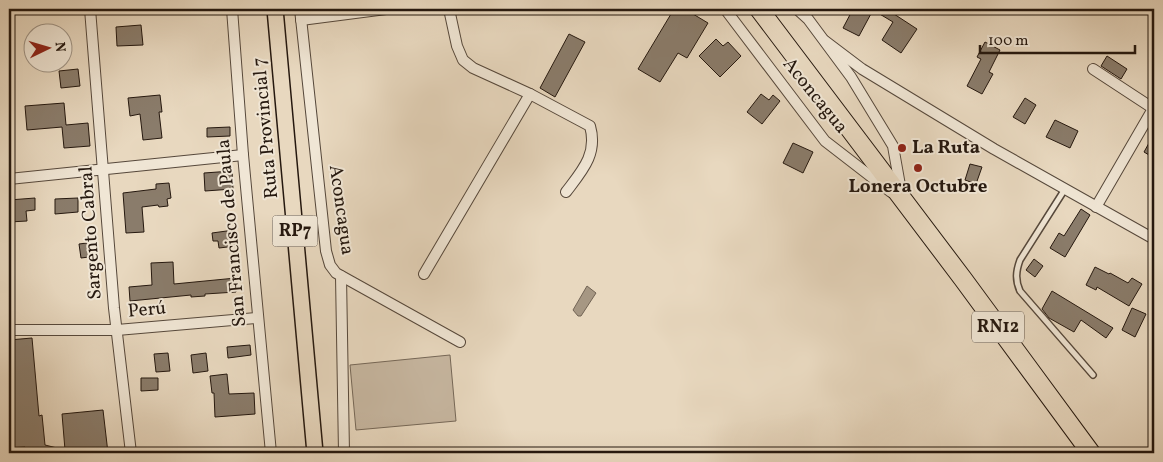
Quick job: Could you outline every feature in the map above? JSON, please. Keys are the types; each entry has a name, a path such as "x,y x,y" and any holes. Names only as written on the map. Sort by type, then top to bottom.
{"highway":[{"name":"RN12","path":"760,9 1091,453"}],"main road":[{"name":"Ruta Provincial 7","path":"275,9 315,453"}],"street":[{"name":"Sargento Cabral","path":"90,9 117,330 131,453"},
{"name":"San Francisco de Paula","path":"232,9 257,318 271,453"},
{"name":"Aconcagua","path":"300,9 326,251 330,265 341,276 460,342"},
{"path":"301,20 386,9"},
{"path":"449,9 457,46 463,60 473,68 530,94 590,126 593,136 590,160 566,192"},
{"name":"Aconcagua","path":"725,9 825,141 903,202"},
{"name":"Aconcagua","path":"797,9 808,19 852,77 893,146 903,202"},
{"path":"825,41 862,70 994,149 1154,239"},
{"path":"1093,69 1154,108 1096,206"},
{"path":"424,274 530,94"},
{"path":"9,179 243,155"},
{"path":"341,276 344,453"},
{"name":"Perú","path":"9,330 117,330 257,318"},
{"path":"129,431 136,453"}],"lane":[{"path":"1065,189 1020,260 1016,282 1020,291 1093,374"}],"shaded area":[{"path":"587,286 596,293 581,316 578,316 573,310"},
{"path":"450,355 456,421 356,430 350,365"}],"building":[{"path":"674,9 689,9 688,11 708,23 687,58 678,53 660,82 638,69"},
{"path":"853,9 897,9 894,14 917,29 901,53 882,40 893,22 873,10 859,36 843,28"},
{"path":"141,25 143,45 117,46 116,27"},
{"path":"569,34 585,42 555,97 540,88"},
{"path":"716,39 723,46 728,42 741,56 720,77 699,56"},
{"path":"985,42 1000,50 989,72 993,74 982,94 967,86 981,59 977,57"},
{"path":"1107,56 1127,69 1121,79 1101,66"},
{"path":"78,69 80,86 61,88 59,72 72,72 72,70"},
{"path":"761,94 769,100 773,95 780,101 762,124 747,112"},
{"path":"160,95 162,112 159,112 162,138 143,140 140,114 130,116 128,98"},
{"path":"1025,98 1036,105 1025,124 1013,117"},
{"path":"64,103 66,125 88,123 90,146 64,148 62,127 27,130 25,106"},
{"path":"1055,120 1078,131 1070,148 1046,137"},
{"path":"230,127 230,136 207,137 207,128"},
{"path":"1154,134 1154,158 1144,152"},
{"path":"793,143 813,152 803,173 783,163"},
{"path":"970,164 982,167 976,184 965,180"},
{"path":"232,171 233,189 205,191 204,173"},
{"path":"169,183 171,198 167,199 168,206 142,207 144,232 126,233 123,193 156,189 156,184"},
{"path":"35,198 35,210 26,211 27,221 9,222 9,200"},
{"path":"78,198 78,212 55,214 55,199"},
{"path":"1081,209 1090,215 1065,257 1050,248 1059,233 1064,236"},
{"path":"234,230 236,246 219,248 218,241 213,241 212,233"},
{"path":"95,242 97,256 81,258 79,244"},
{"path":"1034,259 1043,266 1035,277 1026,270"},
{"path":"173,262 174,284 236,278 236,292 130,301 129,287 152,285 151,263"},
{"path":"1095,267 1128,283 1132,278 1142,284 1129,306 1097,287 1096,290 1086,285"},
{"path":"1052,291 1113,328 1106,338 1081,320 1074,332 1049,318 1042,309"},
{"path":"1132,308 1146,314 1135,337 1122,330"},
{"path":"32,338 39,416 42,415 45,445 65,450 62,414 103,410 108,453 25,453 25,447 9,448 9,415 11,415 9,340"},
{"path":"250,345 251,355 228,358 227,347"},
{"path":"168,353 170,371 156,372 154,354"},
{"path":"206,353 208,371 193,373 191,355"},
{"path":"227,374 229,394 254,393 255,414 215,417 214,393 212,393 210,376"},
{"path":"141,378 158,378 158,390 141,391"}],"place":[{"name":"La Ruta","path":"902,148"},
{"name":"Lonera Octubre","path":"918,168"}]}
